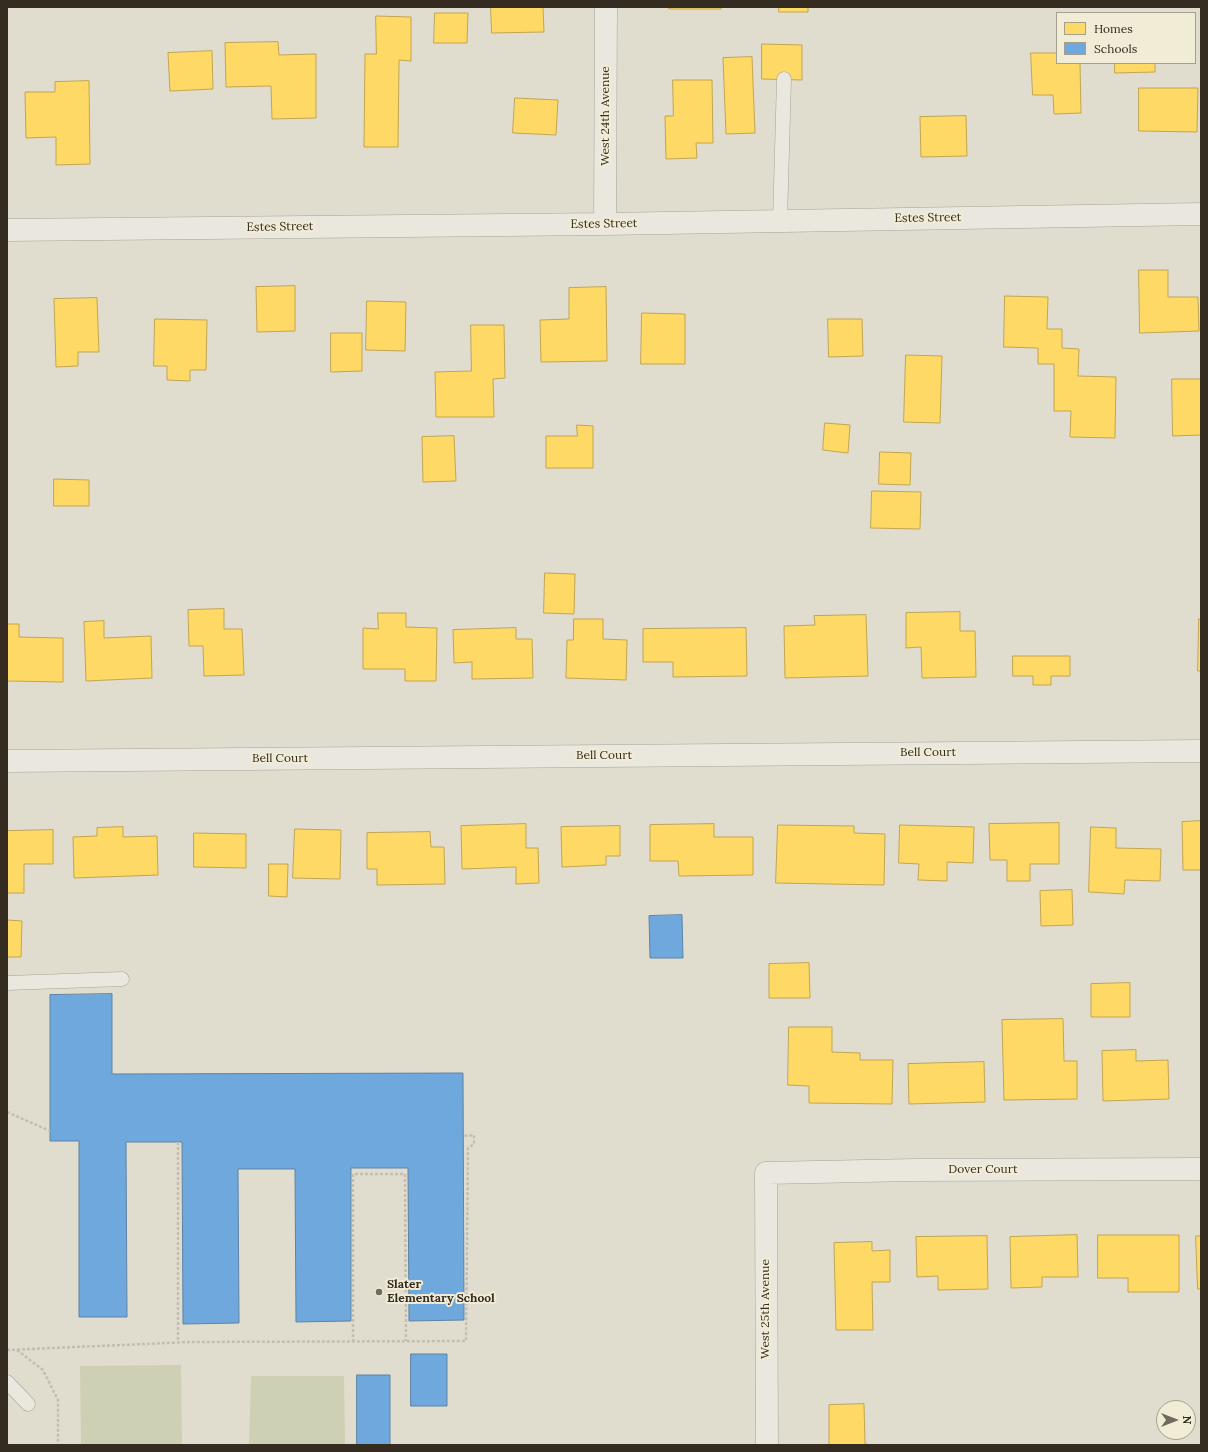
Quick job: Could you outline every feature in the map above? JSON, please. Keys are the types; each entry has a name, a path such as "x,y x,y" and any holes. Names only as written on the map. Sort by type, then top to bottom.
{"street":[{"name":"West 24th Avenue","path":"605,224 606,7"},
{"name":"Estes Street","path":"7,230 605,224 1201,214"},
{"name":"Bell Court","path":"7,761 1201,751"},
{"name":"Dover Court","path":"766,1173 923,1170 1201,1169"},
{"name":"West 25th Avenue","path":"766,1173 766,1445"}],"lane":[{"path":"780,221 784,79"},
{"path":"7,984 122,979"},
{"path":"7,1382 28,1404"}],"path":[{"path":"7,1112 50,1131"},
{"path":"7,1350 178,1343 466,1340 468,1148 474,1144 474,1135 463,1136"},
{"path":"178,1142 178,1343"},
{"path":"353,1342 353,1174 405,1174 406,1341"}],"green space":[{"path":"181,1365 182,1445 81,1445 80,1366"},
{"path":"251,1376 344,1376 345,1445 249,1445"}],"building: Homes":[{"path":"491,7 543,7 544,32 492,33"},
{"path":"669,7 721,7 721,9 669,9"},
{"path":"779,7 808,7 808,12 779,12"},
{"path":"435,13 468,13 467,43 434,43"},
{"path":"376,16 411,17 411,61 399,60 398,147 364,147 365,54 376,54"},
{"path":"278,42 279,55 316,54 316,118 272,119 271,86 226,87 225,43"},
{"path":"762,44 802,45 802,80 762,79"},
{"path":"212,51 213,89 170,91 168,53"},
{"path":"1031,53 1056,53 1056,64 1080,64 1081,113 1054,114 1053,95 1033,95"},
{"path":"752,57 755,133 726,134 723,58"},
{"path":"1115,64 1155,64 1155,72 1115,73"},
{"path":"673,80 712,80 713,143 696,143 697,158 666,159 665,116 673,116"},
{"path":"89,81 90,164 56,165 56,137 26,138 25,92 55,92 55,82"},
{"path":"1139,88 1198,88 1197,132 1139,131"},
{"path":"515,98 558,100 556,135 513,133"},
{"path":"966,116 967,156 921,157 920,117"},
{"path":"1139,270 1168,270 1168,297 1198,297 1199,331 1140,333"},
{"path":"295,286 295,331 257,332 256,287"},
{"path":"606,287 607,361 541,362 540,320 569,319 569,288"},
{"path":"1005,296 1048,297 1047,329 1062,329 1062,348 1079,349 1078,376 1116,377 1115,438 1070,437 1071,411 1054,411 1054,364 1038,364 1038,348 1004,347"},
{"path":"97,298 99,352 78,352 78,366 56,367 54,299"},
{"path":"367,301 406,302 405,351 366,350"},
{"path":"642,313 685,314 685,364 641,364"},
{"path":"155,319 207,320 206,370 190,370 190,381 167,380 167,366 154,366"},
{"path":"828,319 862,319 863,356 829,357"},
{"path":"471,325 504,325 505,378 493,379 494,417 436,417 435,372 471,371"},
{"path":"331,333 362,333 362,371 331,372"},
{"path":"906,355 942,356 940,423 904,422"},
{"path":"1172,379 1201,379 1201,435 1173,436"},
{"path":"825,423 850,425 848,453 823,450"},
{"path":"577,425 593,426 593,468 546,468 546,436 577,436"},
{"path":"454,436 456,481 423,482 422,437"},
{"path":"880,452 911,453 910,485 879,484"},
{"path":"54,479 89,480 89,506 54,506"},
{"path":"872,491 921,492 920,529 871,528"},
{"path":"545,573 575,574 574,614 544,613"},
{"path":"224,609 224,629 242,629 244,675 204,676 203,646 189,646 188,610"},
{"path":"960,612 960,631 975,631 976,677 922,678 921,647 906,648 906,613"},
{"path":"378,613 406,613 406,627 437,628 436,681 405,681 405,669 363,669 363,628 378,629"},
{"path":"866,615 868,676 785,678 784,626 815,625 814,616"},
{"path":"574,619 603,619 603,639 627,640 626,680 566,678 567,640 573,640"},
{"path":"1199,619 1201,620 1201,671 1198,671"},
{"path":"104,621 104,638 151,636 152,678 86,681 84,622"},
{"path":"7,624 19,624 19,637 63,638 63,682 7,681"},
{"path":"516,628 516,639 532,639 533,678 472,679 472,662 454,663 453,630"},
{"path":"746,628 747,676 673,677 673,662 643,662 643,629"},
{"path":"1013,656 1070,656 1070,676 1051,676 1051,685 1033,685 1033,676 1013,676"},
{"path":"1201,821 1201,870 1183,870 1182,822"},
{"path":"1059,823 1059,864 1030,864 1030,881 1007,881 1007,860 990,860 989,824"},
{"path":"526,824 526,848 538,848 539,883 516,884 516,867 462,869 461,826"},
{"path":"714,824 714,837 753,837 753,875 679,876 678,861 650,861 650,825"},
{"path":"778,825 854,826 854,833 885,834 884,885 776,883"},
{"path":"900,825 974,827 973,863 947,862 947,881 918,880 919,864 899,863"},
{"path":"620,826 620,856 606,856 606,865 562,867 561,827"},
{"path":"123,827 123,837 157,836 158,875 74,878 73,837 97,836 97,828"},
{"path":"1091,827 1116,828 1116,848 1161,849 1160,881 1125,880 1124,894 1089,892"},
{"path":"295,829 341,830 340,879 293,878"},
{"path":"53,830 53,864 24,864 24,893 7,893 7,831"},
{"path":"430,832 431,847 444,847 445,884 377,885 377,869 367,869 367,833"},
{"path":"194,833 246,834 246,868 194,867"},
{"path":"269,864 288,864 287,897 269,896"},
{"path":"1072,890 1073,925 1041,926 1040,891"},
{"path":"7,920 22,921 21,957 7,957"},
{"path":"809,963 810,998 769,998 769,964"},
{"path":"1130,983 1130,1017 1091,1017 1091,984"},
{"path":"1063,1019 1064,1061 1077,1061 1077,1099 1004,1100 1002,1020"},
{"path":"789,1027 832,1027 832,1052 860,1053 860,1060 893,1060 892,1104 809,1103 809,1086 788,1085"},
{"path":"1136,1050 1136,1061 1168,1060 1169,1099 1103,1101 1102,1051"},
{"path":"984,1062 985,1102 909,1104 908,1064"},
{"path":"1077,1235 1078,1277 1042,1277 1042,1287 1011,1288 1010,1237"},
{"path":"1098,1235 1179,1235 1179,1292 1128,1292 1128,1278 1098,1278"},
{"path":"987,1236 988,1289 938,1290 938,1276 917,1277 916,1237"},
{"path":"1196,1236 1201,1236 1201,1289 1198,1289"},
{"path":"872,1242 872,1251 890,1250 890,1282 872,1282 873,1330 836,1330 834,1243"},
{"path":"864,1404 865,1444 872,1445 829,1445 829,1405"}],"building: Schools":[{"path":"682,915 683,958 650,958 649,916"},
{"path":"112,994 112,1074 463,1073 464,1320 409,1321 408,1168 351,1168 351,1321 296,1322 295,1169 238,1169 239,1323 183,1324 182,1142 126,1142 127,1317 79,1317 79,1141 50,1141 50,995"},
{"path":"411,1354 447,1354 447,1406 411,1406"},
{"path":"357,1375 390,1375 390,1445 357,1445"}],"place":[{"name":"Slater Elementary School","path":"379,1292"}]}
